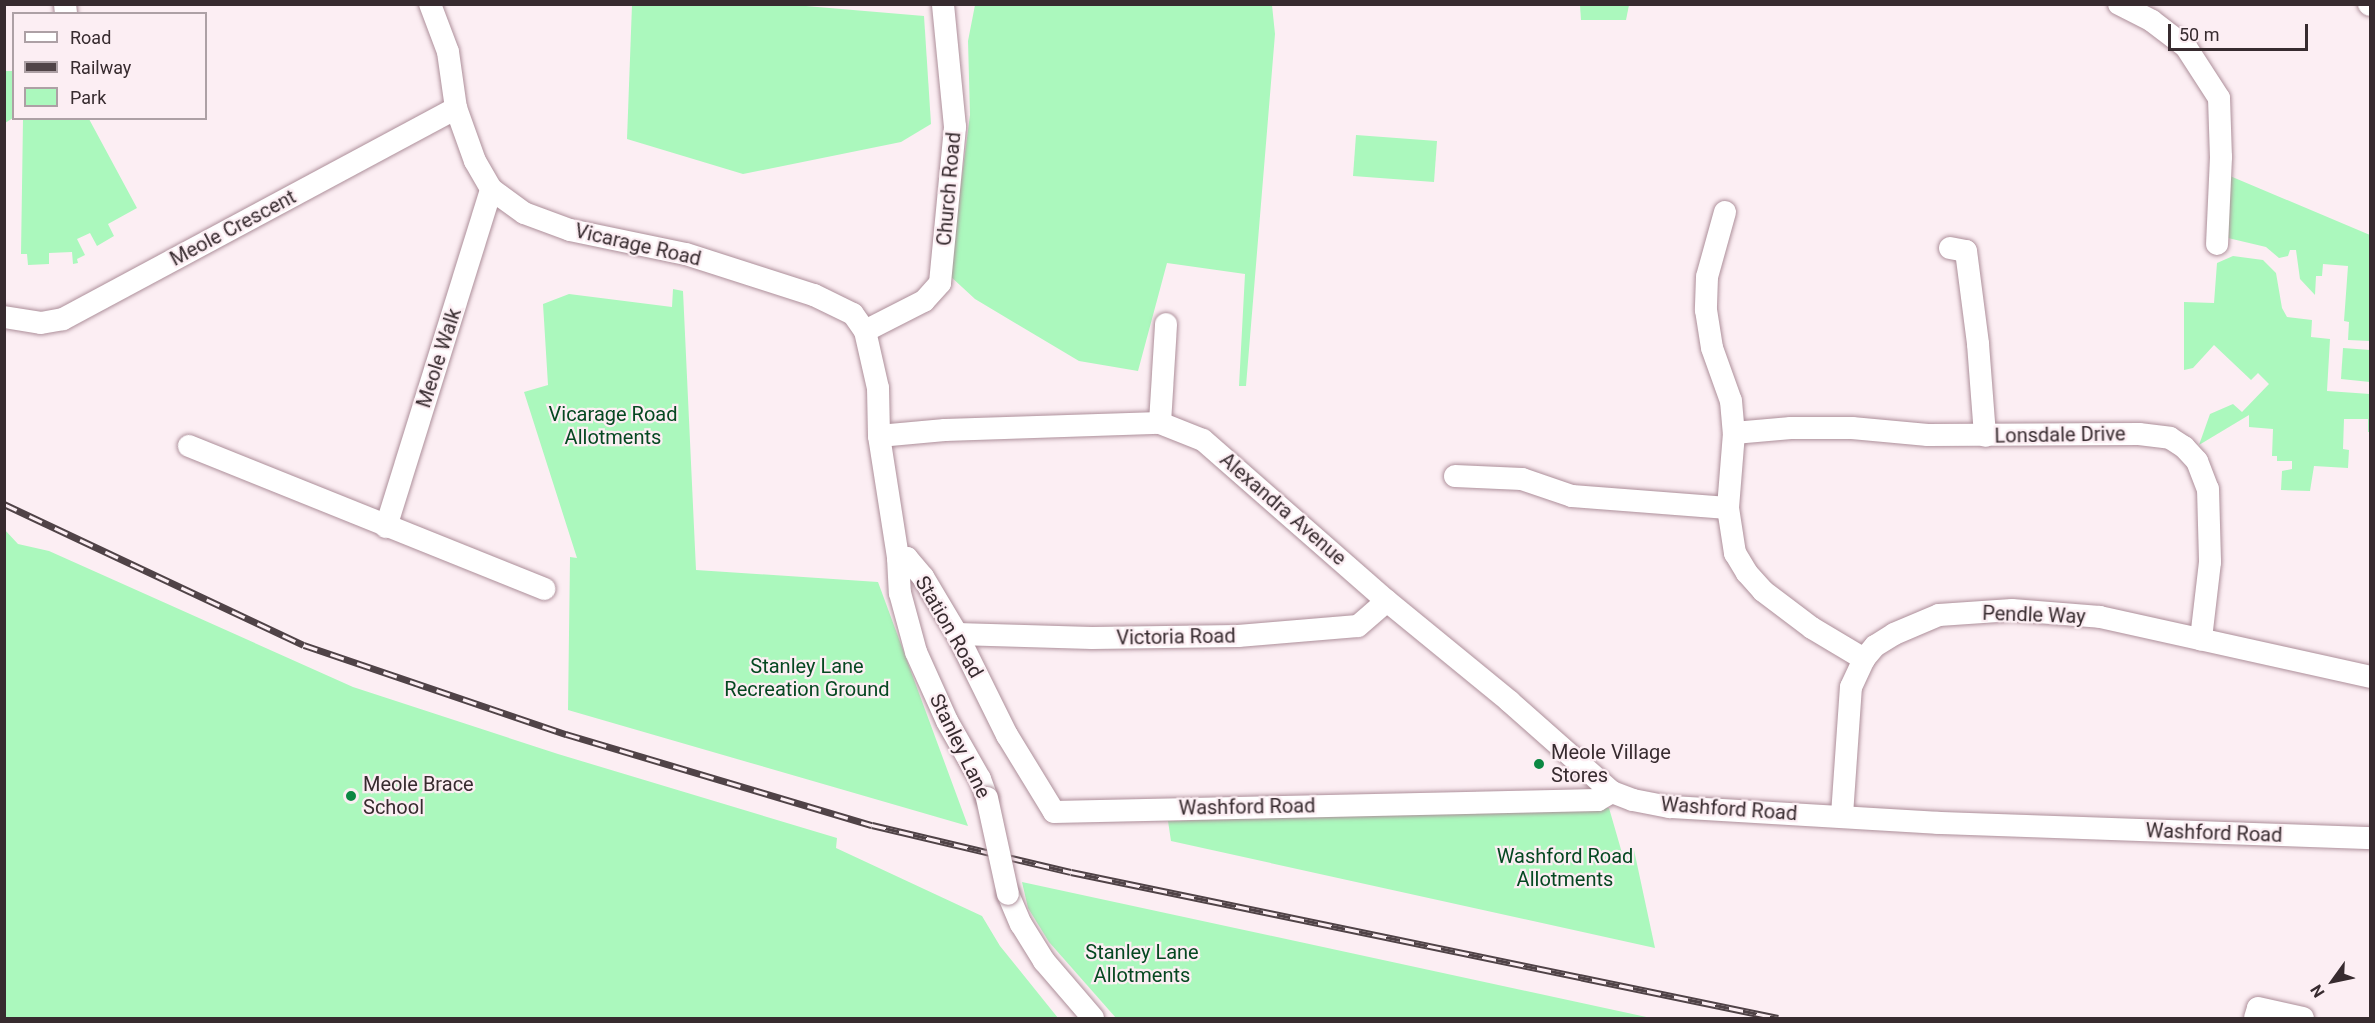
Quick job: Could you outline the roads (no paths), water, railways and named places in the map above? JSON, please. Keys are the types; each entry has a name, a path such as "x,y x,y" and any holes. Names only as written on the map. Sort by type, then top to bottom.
{"street":[{"name":"Church Road","path":"865,331 924,301 940,283 955,127 943,4"},
{"path":"2119,4 2152,21 2186,47 2219,98 2221,157 2217,244"},
{"name":"Vicarage Road","path":"431,5 448,52 456,108 475,160 491,189 524,213 570,230 686,254 814,295 845,308 853,314 865,331"},
{"name":"Meole Crescent","path":"4,317 41,322 63,319 456,108"},
{"name":"Meole Walk","path":"386,527 491,189"},
{"path":"1725,212 1723,249 1707,277 1706,310 1712,348 1731,401 1734,433 1728,508 1735,553 1763,591 1812,628 1864,659"},
{"path":"1967,249 1978,344 1984,436"},
{"path":"1160,423 1166,324"},
{"name":"Station Road","path":"865,331 878,388 879,436 898,558 907,558 923,578 957,634 1007,735 1054,812"},
{"name":"Alexandra Avenue","path":"879,436 945,430 1160,423 1203,440 1387,601 1509,701 1611,792"},
{"name":"Lonsdale Drive","path":"1734,433 1791,428 1852,428 1928,435 2139,434 2170,438 2184,447 2197,460 2208,489 2210,561 2208,601 2201,639"},
{"path":"189,446 544,589"},
{"path":"1465,470 1522,479 1572,496 1728,508"},
{"name":"Stanley Lane","path":"898,558 900,592 916,652 946,722 980,779 987,798 1008,894 1021,924 1044,961 1093,1018"},
{"name":"Victoria Road","path":"957,634 1092,638 1238,636 1358,626 1387,601"},
{"name":"Pendle Way","path":"1842,815 1851,687 1864,659 1875,646 1894,634 1940,615 2012,610 2100,617 2370,677"},
{"name":"Washford Road","path":"1054,812 1598,800 1611,792 1671,807 2078,829 2370,838"},
{"path":"2257,1006 2303,1018"}],"railway":[{"path":"4,504 304,645 566,734 872,825 1071,872 1778,1018"}],"place":[{"name":"Meole Village Stores","path":"1539,764"},
{"name":"Meole Brace School","path":"351,796"}],"park label":[{"name":"Vicarage Road Allotments","path":"613,426"},
{"name":"Stanley Lane Recreation Ground","path":"807,678"},
{"name":"Washford Road Allotments","path":"1565,868"},
{"name":"Stanley Lane Allotments","path":"1142,964"}]}
